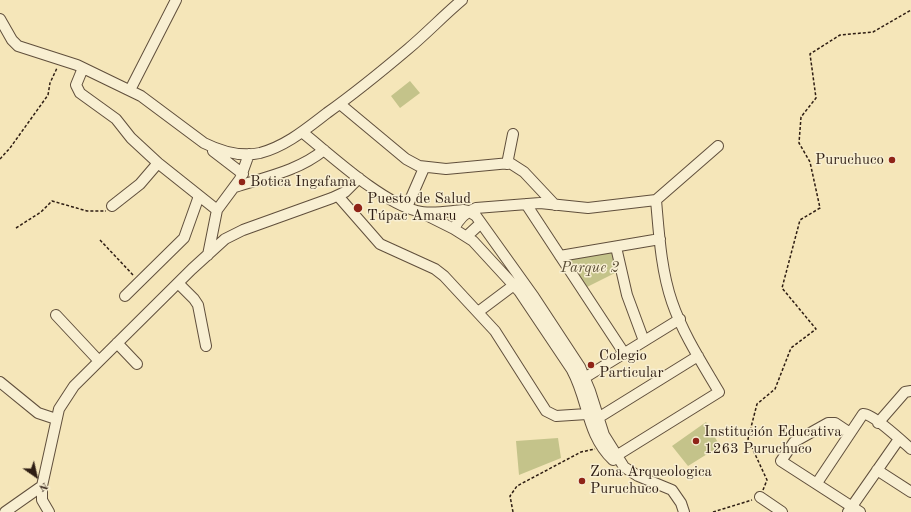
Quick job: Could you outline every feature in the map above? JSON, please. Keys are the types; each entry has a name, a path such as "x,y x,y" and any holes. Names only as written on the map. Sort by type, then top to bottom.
{"street":[{"path":"130,90 176,0"},
{"path":"204,143 224,151 249,154 277,147 302,132 340,104 409,48 437,20 462,0"},
{"path":"0,19 18,46 62,59 130,90 160,108 243,174"},
{"path":"83,68 76,85 77,90 116,119 131,138 158,163 217,210"},
{"path":"340,104 406,159 424,168 446,169 507,164 515,165 524,172 555,206"},
{"path":"302,132 359,178 392,200 467,236 518,282"},
{"path":"507,164 513,134"},
{"path":"418,212 468,211 476,208 540,203 555,206 588,208 656,200 718,146"},
{"path":"235,187 294,169 313,159 324,150"},
{"path":"208,254 217,210 243,174 249,154"},
{"path":"112,206 140,184 158,163"},
{"path":"407,208 424,168"},
{"path":"49,512 42,500 42,486 56,419 59,409 68,394 117,343 220,243 236,233 338,196 359,178"},
{"path":"125,296 184,238 199,196"},
{"path":"338,196 380,244 435,269 478,312 504,343 546,411 556,416 587,414"},
{"path":"616,456 719,392 698,356 680,319 669,290 660,239 656,200"},
{"path":"526,204 624,353"},
{"path":"468,211 476,216 481,223 564,356 582,379 604,435 626,470"},
{"path":"454,229 468,211"},
{"path":"467,236 481,223"},
{"path":"560,256 660,239"},
{"path":"616,247 627,295 644,341"},
{"path":"478,312 518,282"},
{"path":"178,283 198,305 206,346"},
{"path":"56,315 99,361"},
{"path":"582,379 680,319"},
{"path":"117,343 137,364"},
{"path":"598,418 698,356"},
{"path":"582,379 587,414 602,447 616,463 626,470 672,490 678,496 684,512"},
{"path":"0,382 38,413 56,419"},
{"path":"878,423 905,392 911,391"},
{"path":"817,483 863,414 866,414 911,449"},
{"path":"850,433 835,423 828,423 794,442 781,461 817,483 853,510 877,470 899,439"},
{"path":"877,470 911,492"},
{"path":"5,512 42,486"},
{"path":"760,497 782,512"}],"path":[{"path":"713,512 760,497 767,480 748,439 757,404 775,388 791,348 816,329 782,288 800,220 820,208 810,162 799,143 801,117 816,98 810,54 840,35 873,32 911,10"},
{"path":"0,159 10,148 48,95 50,83 62,59"},
{"path":"16,228 41,212 52,201 87,211 105,211 112,206"},
{"path":"100,240 140,282"},
{"path":"513,512 510,496 517,486 581,452 602,447"}],"green space":[{"path":"410,81 420,93 400,108 391,96"},
{"name":"Parque 2","path":"614,248 619,271 583,289 563,257"},
{"path":"706,422 720,446 688,466 672,446"},
{"path":"558,438 561,458 519,475 516,441"}],"place":[{"name":"Puruchuco","path":"892,160"},
{"name":"Botica Ingafama","path":"242,182"},
{"name":"Puesto de Salud Túpac Amaru","path":"358,208"},
{"name":"Colegio Particular","path":"591,365"},
{"name":"Institución Educativa 1263 Puruchuco","path":"696,441"},
{"name":"Zona Arqueologica Puruchuco","path":"582,481"}]}
